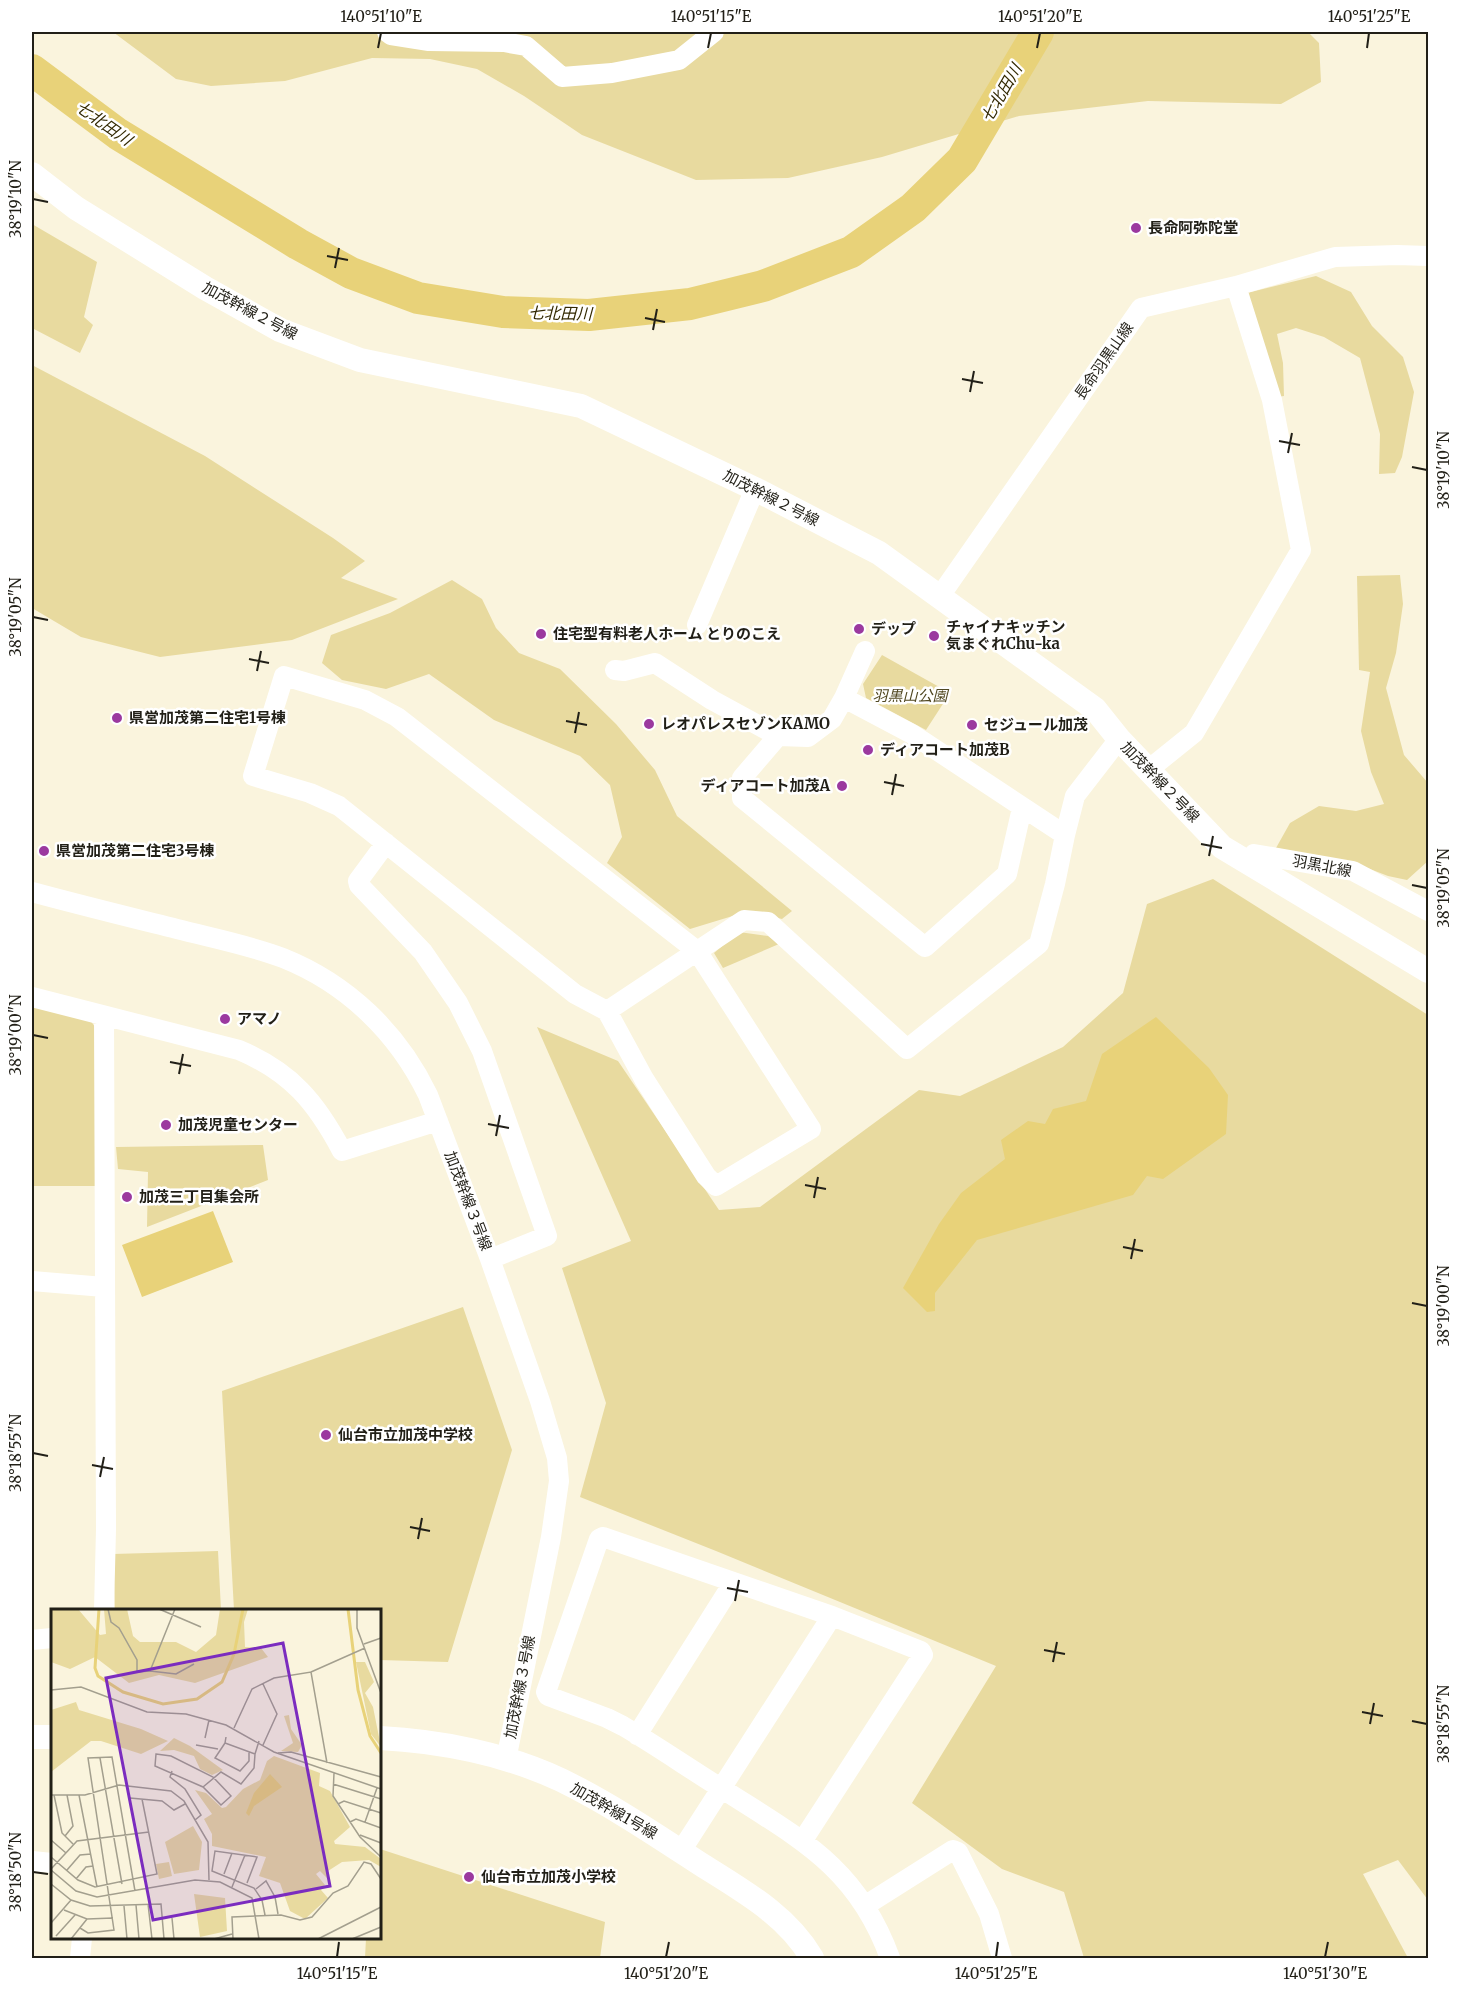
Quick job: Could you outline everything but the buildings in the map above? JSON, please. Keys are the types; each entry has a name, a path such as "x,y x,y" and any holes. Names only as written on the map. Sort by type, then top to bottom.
{"street":[{"path":"387,32 391,35 429,41 504,42 526,46 562,77 612,73 679,60 714,32"},
{"name":"加茂幹線２号線","path":"32,174 76,208 205,288 280,330 360,360 581,406 755,489 879,554 1095,709 1119,739 1222,847 1428,971"},
{"name":"長命羽黒山線","path":"940,596 1141,308 1236,286 1335,257 1428,256"},
{"path":"1148,770 1194,733 1301,550 1272,400 1236,286"},
{"path":"697,625 755,489"},
{"path":"615,670 624,671 655,663 712,700 778,736 808,737 832,718 844,698 865,651"},
{"path":"284,676 364,700 397,717 697,951 811,1129 716,1186 706,1176 644,1079 607,1011 574,994 386,843 339,806 310,793 253,776 284,676"},
{"path":"844,698 912,734 1065,835"},
{"path":"778,736 742,778 742,798 925,947 1007,874 1022,808"},
{"path":"607,1011 744,920 768,922 907,1049 1039,944 1075,796 1119,739"},
{"path":"386,843 358,881 359,885 423,951 458,1003 482,1051 547,1236 490,1258"},
{"name":"羽黒北線","path":"1250,865 1254,854 1353,871 1428,911"},
{"name":"加茂幹線３号線","path":"32,892 284,958 331,983 359,1004 393,1037 418,1073 490,1258 552,1437 557,1458 559,1481 551,1536 506,1760"},
{"path":"32,998 239,1050 265,1062 286,1076 309,1098 342,1151 438,1121"},
{"path":"104,1016 104,1609"},
{"path":"32,1281 104,1287"},
{"path":"803,1840 923,1655 921,1651 832,1616 603,1537 599,1539 546,1692 548,1696 607,1718 638,1735 803,1840 837,1871 866,1905 890,1959"},
{"path":"638,1735 733,1583"},
{"path":"681,1851 832,1616"},
{"path":"32,1640 51,1638"},
{"path":"32,1737 51,1737"},
{"name":"加茂幹線1号線","path":"381,1738 429,1744 506,1760 560,1780 591,1795 771,1911 788,1926 812,1959"},
{"path":"866,1905 953,1850 958,1852 989,1914 1002,1959"},
{"path":"32,1861 51,1863"},
{"path":"80,1959 82,1939"}],"green space":[{"path":"113,32 1308,32 1319,43 1321,82 1281,104 1148,101 1019,116 882,157 788,178 696,180 582,135 524,96 477,69 430,59 372,58 285,81 211,86 176,79"},
{"path":"32,224 97,262 84,317 93,325 80,353 32,328"},
{"path":"1316,276 1351,292 1372,326 1403,357 1414,392 1402,457 1395,473 1379,474 1380,434 1360,358 1324,337 1296,328 1277,334 1283,363 1284,396 1277,397 1247,293"},
{"path":"32,365 205,456 365,561 341,578 398,599 292,640 160,657 81,637 32,608"},
{"path":"1400,575 1403,604 1396,653 1386,688 1404,755 1428,783 1428,861 1407,880 1388,876 1357,864 1276,848 1290,823 1319,806 1356,811 1384,804 1371,772 1361,731 1370,672 1359,670 1357,576"},
{"path":"452,580 482,599 496,628 519,653 560,669 616,724 655,770 677,816 792,911 782,919 749,911 690,929 607,863 622,837 610,785 580,756 494,720 429,674 386,689 342,680 322,663 331,635 390,613"},
{"name":"羽黒山公園","path":"882,655 950,693 926,730 866,698 863,684"},
{"path":"1213,879 1428,1015 1428,1900 1398,1860 1363,1874 1408,1958 1084,1958 1064,1892 1002,1869 912,1803 996,1666 580,1497 606,1403 562,1268 631,1241 537,1027 618,1061 719,1210 760,1207 919,1090 960,1096 1063,1047 1123,993 1147,904"},
{"path":"739,932 768,936 779,944 723,968 714,953"},
{"path":"32,1005 90,1020 98,1031 98,1186 32,1186"},
{"path":"263,1145 268,1180 147,1227 148,1172 118,1169 116,1147"},
{"path":"463,1307 512,1450 448,1662 381,1660 381,1609 234,1609 222,1391"},
{"path":"218,1551 221,1609 115,1609 113,1554"},
{"path":"381,1849 605,1922 600,1958 365,1958 366,1939 381,1939"}],"shaded area":[{"path":"1156,1017 1209,1068 1228,1095 1226,1134 1163,1179 1147,1176 1133,1195 977,1240 935,1293 935,1311 927,1312 903,1288 939,1224 961,1193 1005,1159 1001,1140 1028,1121 1045,1124 1053,1109 1086,1101 1102,1054"},
{"path":"213,1211 233,1262 142,1297 122,1245"}],"waterway":[{"name":"七北田川","path":"32,70 118,134 298,244 351,273 418,298 503,312 589,315 690,304 763,286 851,252 913,208 962,160 1038,32"}],"place":[{"name":"長命阿弥陀堂","path":"1136,228"},
{"name":"デップ","path":"859,629"},
{"name":"住宅型有料老人ホーム とりのこえ","path":"541,634"},
{"name":"チャイナキッチン 気まぐれChu-ka","path":"934,636"},
{"name":"県営加茂第二住宅1号棟","path":"117,718"},
{"name":"レオパレスセゾンKAMO","path":"649,724"},
{"name":"セジュール加茂","path":"972,725"},
{"name":"ディアコート加茂B","path":"868,750"},
{"name":"ディアコート加茂A","path":"842,786"},
{"name":"県営加茂第二住宅3号棟","path":"44,851"},
{"name":"アマノ","path":"225,1019"},
{"name":"加茂児童センター","path":"166,1125"},
{"name":"加茂三丁目集会所","path":"127,1197"},
{"name":"仙台市立加茂中学校","path":"326,1435"},
{"name":"仙台市立加茂小学校","path":"469,1877"}]}
